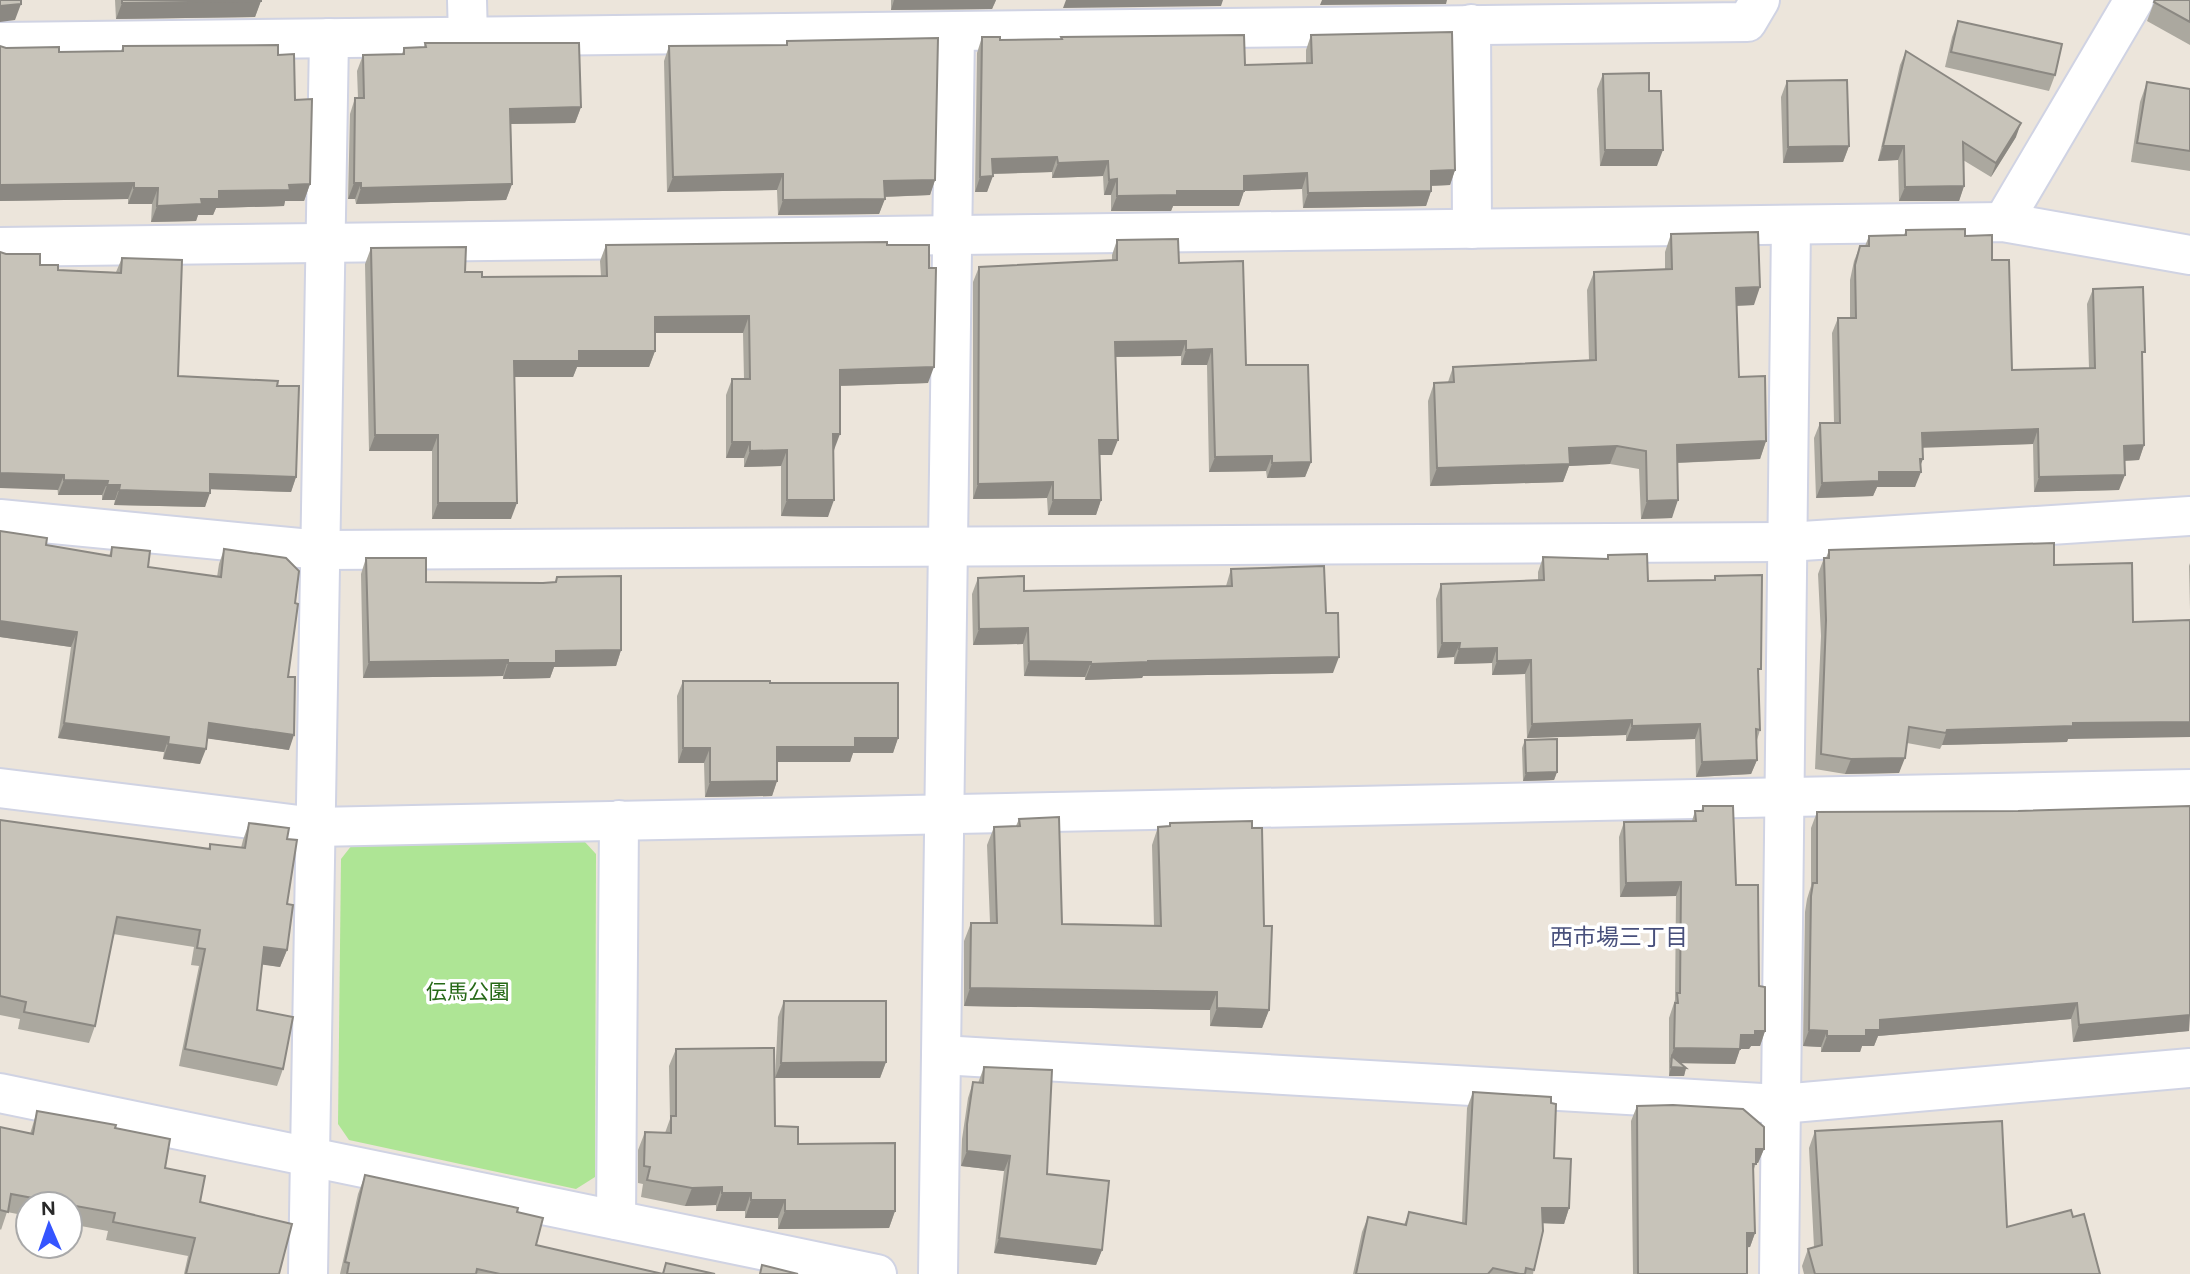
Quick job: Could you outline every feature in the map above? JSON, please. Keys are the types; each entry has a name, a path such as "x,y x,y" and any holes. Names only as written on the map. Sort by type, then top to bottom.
{"street":[{"path":"0,42 329,38 467,18 851,16 955,31 1747,22 1760,0"},
{"path":"2003,222 2134,0"},
{"path":"1471,24 1472,229"},
{"path":"938,1274 955,31"},
{"path":"308,1274 329,38"},
{"path":"0,247 2003,222 2190,255"},
{"path":"1779,1274 1791,225"},
{"path":"0,519 321,550 1787,542 2190,516"},
{"path":"0,788 315,827 2190,789"},
{"path":"616,1220 619,820"},
{"path":"941,1055 1781,1104 2190,1068"},
{"path":"0,1093 877,1274"}],"green space":[{"name":"伝馬公園","path":"584,841 596,854 595,1177 576,1189 349,1140 338,1124 341,859 352,845"}],"building":[{"path":"0,0 21,0 21,4 0,6"},
{"path":"122,0 261,0 261,1 122,3"},
{"path":"2190,0 2190,22 2154,2"},
{"path":"1958,21 2062,44 2055,75 1951,52"},
{"path":"1452,32 1455,170 1431,171 1431,191 1308,193 1307,173 1244,176 1244,191 1177,191 1177,195 1117,196 1117,179 1109,180 1108,161 1058,163 1057,157 992,159 993,176 980,177 982,37 1000,37 1000,40 1244,35 1245,65 1312,63 1311,35"},
{"path":"938,38 935,180 884,181 885,199 783,200 783,174 673,177 669,46 787,45 787,41"},
{"path":"425,43 579,43 581,107 510,109 512,184 361,188 361,183 354,183 355,98 364,98 363,55 404,54 404,48 426,47"},
{"path":"278,45 278,55 294,54 295,100 312,99 310,184 289,185 290,190 219,191 219,199 201,199 202,204 157,206 158,188 134,188 134,183 0,185 0,46 59,47 59,52 123,51 123,46"},
{"path":"1906,51 2021,123 1996,163 1963,142 1964,186 1905,187 1904,146 1883,146"},
{"path":"1649,73 1649,91 1661,91 1663,150 1605,150 1603,74"},
{"path":"1847,80 1849,146 1788,147 1787,81"},
{"path":"2147,82 2190,89 2190,151 2137,143"},
{"path":"1965,229 1965,236 1992,235 1992,260 2009,260 2012,370 2095,368 2093,289 2143,287 2144,445 2124,446 2125,475 2039,477 2038,429 1922,433 1921,472 1879,472 1879,481 1822,483 1820,423 1840,423 1838,318 1856,318 1855,265 1860,246 1869,246 1869,236 1906,235 1906,230"},
{"path":"1758,232 1760,287 1736,288 1739,377 1765,376 1766,441 1677,445 1678,500 1647,501 1646,451 1617,446 1569,448 1570,464 1437,468 1434,383 1454,382 1453,367 1596,360 1594,272 1672,269 1671,234"},
{"path":"1178,239 1179,263 1243,261 1246,365 1308,365 1311,462 1272,463 1272,456 1215,457 1212,349 1186,350 1186,341 1115,342 1118,440 1099,440 1101,500 1053,500 1053,482 978,484 979,267 1117,260 1117,240"},
{"path":"887,242 887,245 929,245 929,268 936,268 934,367 840,370 840,434 833,434 834,500 787,500 787,450 750,451 750,442 732,442 732,379 750,379 749,316 655,317 655,351 579,351 579,361 514,361 517,503 438,503 438,435 375,435 371,248 466,247 465,272 482,272 482,277 607,276 606,245"},
{"path":"0,252 40,254 40,265 58,265 58,270 121,273 122,258 182,260 178,376 278,381 277,386 299,386 296,477 210,474 210,493 119,490 120,485 107,485 108,481 64,480 64,475 0,473"},
{"path":"0,531 47,538 46,545 111,556 112,547 150,551 148,567 221,577 224,549 286,558 299,571 295,603 298,604 288,677 295,677 294,735 209,723 206,749 168,744 169,737 64,723 77,632 0,621"},
{"path":"2054,543 2054,565 2132,563 2133,622 2190,620 2190,722 2073,723 2073,726 1947,730 1946,733 1909,727 1905,758 1851,759 1821,754 1826,620 1824,558 1829,558 1829,550"},
{"path":"1647,554 1648,581 1715,580 1715,576 1762,575 1761,669 1758,669 1760,730 1756,729 1757,760 1702,762 1700,724 1632,726 1632,720 1532,724 1531,660 1497,661 1497,648 1459,649 1460,643 1442,643 1441,584 1544,580 1543,557 1608,559 1608,555"},
{"path":"366,558 426,558 426,582 543,583 556,582 557,577 621,576 621,650 556,651 556,663 508,663 508,660 369,662"},
{"path":"1324,566 1326,613 1338,613 1339,657 1091,664 1029,661 1028,628 979,629 978,578 1024,576 1024,591 1232,586 1231,569"},
{"path":"683,681 898,683 898,738 855,738 855,747 777,747 777,781 710,782 710,748 683,748"},
{"path":"1557,739 1557,772 1526,773 1525,740"},
{"path":"1703,806 1733,806 1736,885 1758,885 1759,986 1765,987 1765,1031 1755,1031 1755,1035 1741,1035 1740,1049 1674,1048 1675,1003 1678,1003 1677,993 1680,993 1681,882 1626,883 1624,822 1696,821 1695,811 1703,811"},
{"path":"2190,806 2190,1015 2079,1025 2077,1003 1880,1020 1880,1030 1866,1030 1866,1036 1827,1036 1827,1031 1809,1030 1811,896 1813,883 1817,883 1817,812 2018,811"},
{"path":"1059,817 1062,924 1161,926 1158,827 1170,826 1170,823 1252,821 1252,828 1262,828 1264,926 1272,926 1269,1010 1217,1008 1217,992 970,988 971,923 997,923 994,827 1020,826 1019,819"},
{"path":"0,820 210,849 210,844 245,848 249,823 289,828 287,839 297,840 287,904 293,905 287,950 264,947 257,1010 293,1017 283,1069 185,1049 205,949 197,948 200,930 117,917 95,1026 24,1012 26,1002 0,996"},
{"path":"784,1001 886,1001 886,1062 781,1063"},
{"path":"774,1048 775,1126 798,1127 798,1144 895,1143 895,1211 785,1211 785,1200 751,1200 751,1193 722,1193 722,1187 692,1188 647,1180 650,1167 644,1166 645,1132 671,1133 671,1116 676,1116 676,1049"},
{"path":"1672,1056 1686,1068 1671,1067"},
{"path":"984,1067 1052,1070 1047,1174 1109,1181 1102,1250 999,1238 1010,1156 967,1151 967,1124 973,1082 983,1083"},
{"path":"1473,1092 1551,1097 1551,1103 1556,1104 1554,1158 1571,1159 1569,1208 1542,1208 1543,1231 1534,1270 1526,1268 1525,1274 1493,1268 1488,1274 1356,1274 1368,1217 1406,1225 1409,1212 1466,1224"},
{"path":"1637,1106 1743,1109 1764,1127 1764,1149 1756,1149 1756,1164 1753,1164 1755,1233 1747,1233 1747,1274 1638,1274"},
{"path":"37,1111 116,1125 115,1128 170,1139 165,1168 205,1176 200,1202 292,1224 279,1274 186,1274 195,1238 113,1222 115,1213 84,1207 84,1190 14,1190 8,1212 0,1210 0,1127 33,1134"},
{"path":"2002,1121 2007,1227 2071,1210 2073,1217 2084,1214 2100,1274 1815,1274 1808,1249 1822,1245 1815,1131"},
{"path":"365,1175 518,1208 517,1212 543,1218 536,1245 663,1274 500,1274 477,1269 476,1274 347,1274 349,1263 345,1262"},
{"path":"666,1263 715,1274 663,1274"},
{"path":"762,1265 798,1274 760,1274"}],"district":[{"name":"西市場三丁目","path":"1619,937"}]}
